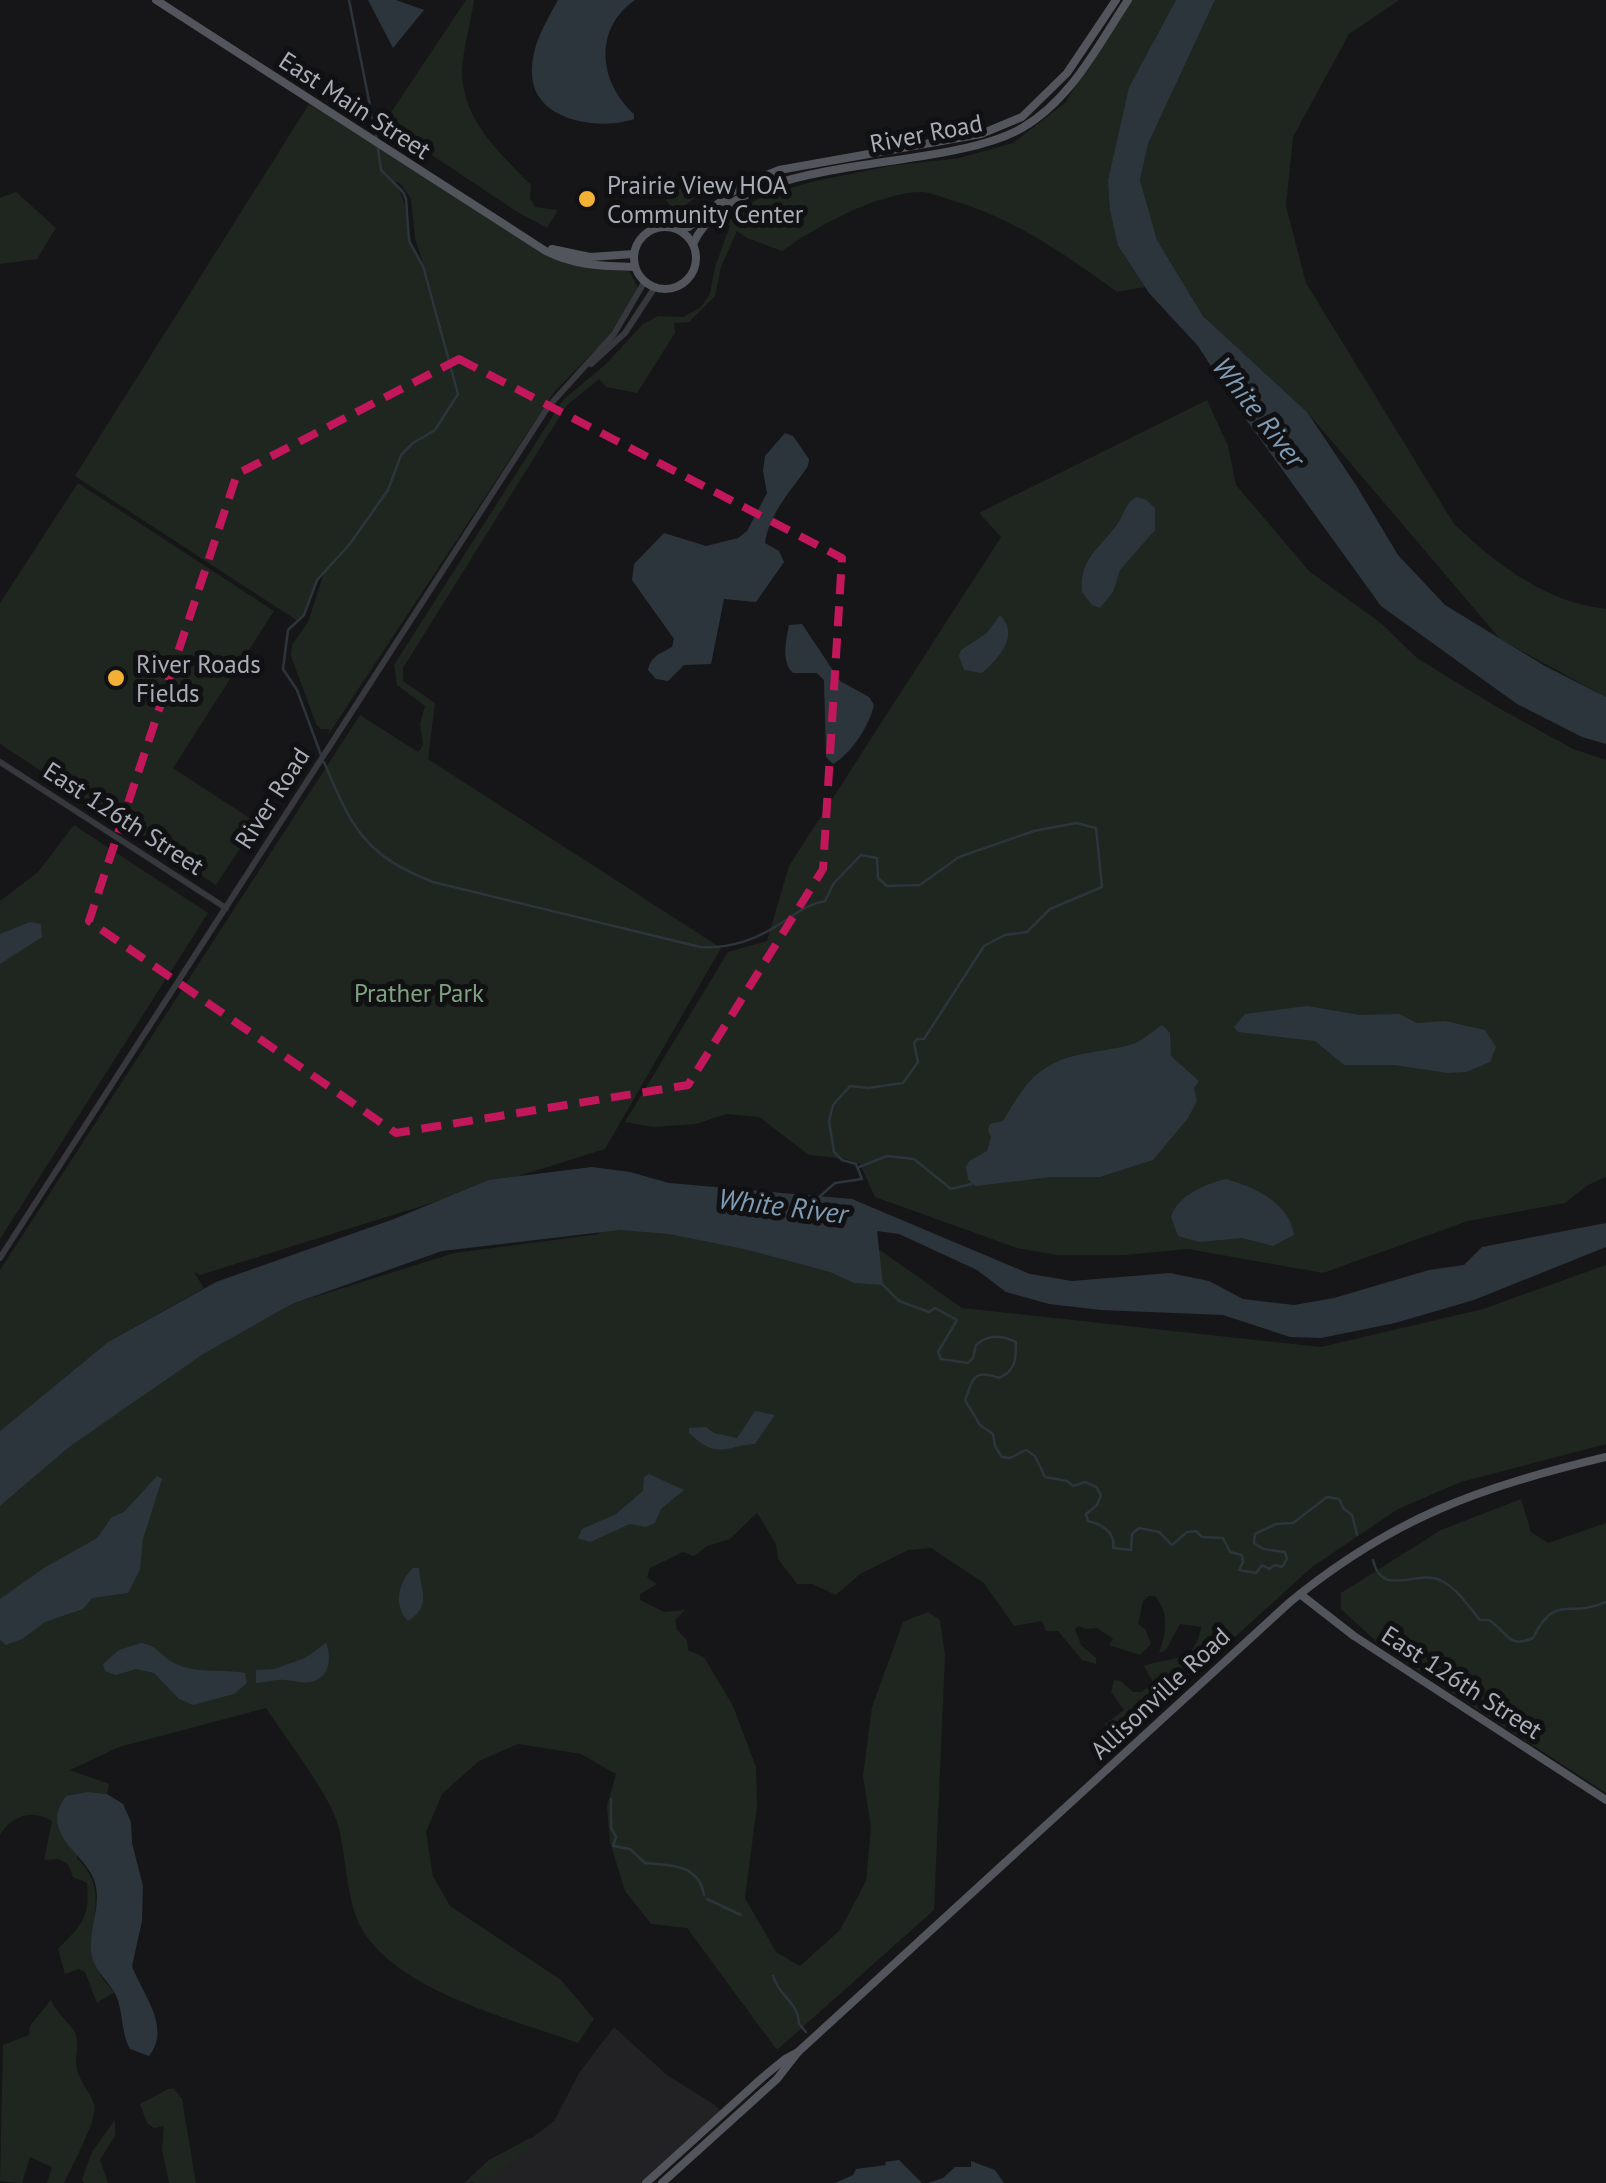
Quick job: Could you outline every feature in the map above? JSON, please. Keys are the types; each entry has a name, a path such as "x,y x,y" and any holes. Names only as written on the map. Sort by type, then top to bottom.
{"main road":[{"name":"East Main Street","path":"156,0 557,256 577,263 635,266"},
{"name":"River Road","path":"680,230 742,185 779,170 982,134 1022,116 1046,98 1067,74 1116,0"},
{"name":"River Road","path":"693,244 735,201 777,182 967,148 1019,130 1060,98 1128,0"},
{"path":"651,230 680,230 693,244 696,261 690,277 674,288 645,282 635,266 634,254 651,230"},
{"name":"East Main Street","path":"534,242 577,256 634,254"},
{"name":"Allisonville Road","path":"646,2183 774,2068 830,2024 1300,1594 1377,1540 1440,1507 1490,1487 1606,1457"},
{"name":"East 126th Street","path":"1300,1594 1354,1636 1606,1800"},
{"name":"Allisonville Road","path":"662,2183 777,2078 798,2052"}],"street":[{"name":"River Road","path":"0,1258 551,402 617,329 645,282"},
{"name":"River Road","path":"586,366 625,333 655,287"},
{"name":"East 126th Street","path":"0,762 226,908"}],"highlighted area":[{"path":"459,359 842,558 823,869 688,1085 396,1133 89,921 237,474"}],"shaded area":[{"path":"614,2027 667,2075 721,2112 641,2183 472,2183 554,2121 579,2073"}],"green space":[{"path":"466,0 474,0 462,71 468,105 485,134 531,185 530,198 535,207 558,210 547,228 390,127 390,114"},
{"name":"Prather Park","path":"1128,0 1176,0 1129,87 1118,246 1145,287 1117,292 1017,227 925,192 867,205 812,231 782,251 737,231 721,267 715,296 689,322 674,323 675,333 637,393 606,387 599,379 567,405 403,668 403,681 435,703 428,759 721,948 605,1149 200,1275 194,1272 204,1288 108,1342 0,1431 0,1270 360,715 418,752 423,745 420,724 425,706 397,685 394,665 563,400 606,364 643,324 658,316 683,317 700,308 710,294 730,226 722,219 766,195 815,181 959,158 1013,143 1065,103"},
{"path":"1215,0 1399,0 1349,34 1293,137 1286,206 1306,283 1454,524 1487,554 1543,590 1606,609 1606,697 1500,639 1307,412 1203,316 1157,240 1140,180 1148,144"},
{"path":"309,104 539,249 580,267 629,271 638,288 609,336 555,391 328,735 329,729 316,724 291,656 292,645 308,622 324,573 298,621 75,476","holes":["392,180 401,184 411,199 415,238 424,266 417,256 403,201"]},
{"path":"691,180 701,193 675,213 666,200"},
{"path":"16,192 56,228 37,259 0,264 0,198"},
{"path":"1207,400 1228,446 1236,485 1309,571 1382,624 1417,658 1573,749 1606,760 1606,1177 1565,1203 1468,1221 1323,1273 1188,1249 1125,1255 1057,1255 1017,1248 875,1197 860,1164 809,1155 759,1117 726,1114 696,1124 653,1127 625,1122 728,952 767,941 789,866 1001,537 979,513"},
{"name":"River Roads Fields","path":"78,483 274,611 173,768 257,823 216,885 0,744 0,603"},
{"path":"74,825 208,913 0,1239 0,901 38,872"},
{"path":"599,1219 870,1243 962,1308 1321,1347 1483,1309 1606,1265 1606,1444 1461,1482 1398,1509 1312,1567 1118,1739 1104,1725 1124,1710 1111,1692 1114,1680 1133,1692 1141,1692 1154,1684 1144,1666 1180,1657 1198,1639 1201,1627 1180,1624 1166,1650 1159,1653 1165,1624 1155,1596 1143,1601 1138,1624 1145,1629 1151,1644 1140,1655 1109,1645 1113,1639 1097,1628 1075,1629 1081,1645 1096,1658 1096,1664 1082,1660 1058,1631 1046,1631 1042,1621 1014,1626 984,1583 931,1548 908,1550 860,1574 836,1595 812,1584 797,1584 778,1559 776,1544 757,1513 730,1539 707,1546 694,1556 683,1552 650,1568 647,1577 657,1584 640,1594 640,1600 664,1612 685,1610 675,1620 677,1630 687,1640 688,1650 704,1657 733,1706 756,1767 757,1806 745,1898 776,1952 800,1966 840,1930 866,1881 871,1828 863,1776 872,1707 903,1622 928,1612 940,1620 945,1655 934,1910 777,2050 687,1928 651,1924 625,1891 610,1842 607,1806 616,1774 581,1754 518,1744 479,1761 442,1794 426,1832 433,1876 450,1906 561,1980 594,2019 578,2043 464,2003 409,1975 386,1957 360,1925 331,1807 266,1708 119,1747 70,1770 109,1784 107,1794 88,1792 77,1858 90,1874 95,1891 94,1957 100,1974 115,1992 97,2003 85,1972 79,1969 65,1974 58,1949 82,1921 87,1883 73,1877 68,1864 58,1859 44,1860 52,1821 37,1815 23,1816 0,1835 0,1506 76,1440 182,1365 292,1304 454,1253 599,1234"},
{"path":"1521,1499 1531,1532 1548,1543 1606,1523 1606,1793 1381,1646 1341,1609 1341,1593 1441,1530"},
{"path":"51,2000 76,2035 77,2067 94,2104 92,2120 64,2183 47,2183 52,2167 30,2157 22,2183 0,2181 3,2045 29,2035 30,2026"},
{"path":"174,2089 182,2099 196,2183 169,2183 162,2149 164,2126 154,2128 147,2123 140,2104"},
{"path":"115,2120 115,2136 100,2160 108,2183 84,2183 92,2152"},
{"path":"530,2138 530,2146 500,2171 464,2183 489,2160"}],"water":[{"path":"368,0 396,0 424,10 393,48"},
{"path":"558,0 635,0 612,26 606,56 613,87 634,119 603,124 587,122 570,119 543,103 532,74 534,54"},
{"name":"White River","path":"1176,0 1215,0 1148,144 1140,180 1157,240 1203,316 1307,412 1398,555 1445,605 1545,666 1606,697 1606,744 1582,737 1517,704 1381,606 1242,414 1198,346 1149,293 1118,246 1108,181 1129,87"},
{"path":"785,433 793,436 809,459 767,532 765,543 779,551 784,562 756,602 724,599 711,664 684,665 668,681 656,679 648,670 649,665 672,647 674,639 632,580 634,564 664,533 706,546 738,538 747,531 767,493 765,456"},
{"path":"1136,497 1155,508 1155,530 1120,570 1113,592 1100,608 1092,605 1082,592 1084,570"},
{"path":"1000,615 1008,630 1005,646 982,673 964,670 961,650 987,633"},
{"path":"802,624 840,681 869,697 874,705 859,738 833,764 826,757 824,680 817,673 793,673 787,663 789,625"},
{"path":"30,922 41,924 42,937 0,964 0,934"},
{"path":"1307,1006 1360,1015 1399,1014 1417,1023 1445,1021 1485,1030 1496,1047 1490,1062 1466,1072 1448,1073 1394,1065 1344,1065 1315,1041 1238,1032 1234,1027 1245,1014"},
{"path":"1162,1025 1170,1033 1171,1056 1199,1081 1194,1088 1197,1101 1188,1118 1153,1160 1100,1177 1051,1177 975,1186 968,1179 969,1161 987,1151 990,1124 1003,1121 1035,1076 1068,1058 1134,1044"},
{"name":"White River","path":"592,1167 669,1183 852,1199 1030,1274 1072,1281 1170,1273 1209,1281 1243,1299 1294,1305 1334,1298 1429,1270 1464,1265 1482,1247 1606,1223 1606,1247 1474,1300 1395,1323 1321,1338 1290,1337 1223,1315 1049,1304 1006,1292 977,1270 899,1234 877,1231 883,1285 854,1283 830,1272 744,1249 669,1234 620,1230 442,1251 292,1304 203,1354 69,1447 0,1506 0,1431 108,1342 216,1282 394,1219 489,1180"},
{"path":"1226,1179 1259,1192 1278,1205 1294,1235 1273,1246 1242,1238 1199,1242 1178,1236 1171,1217 1179,1203 1201,1188"},
{"path":"755,1411 775,1415 755,1444 715,1449 689,1433 689,1428 706,1427 737,1438"},
{"path":"649,1474 684,1490 661,1509 655,1523 646,1527 630,1524 590,1542 578,1538 582,1529 616,1514 643,1491 644,1477"},
{"path":"157,1476 162,1479 143,1539 140,1570 128,1593 92,1598 83,1609 45,1622 22,1639 6,1645 0,1640 0,1599 97,1538 112,1517 124,1512"},
{"path":"413,1568 419,1568 423,1603 408,1621 400,1608 399,1594"},
{"path":"141,1643 183,1666 245,1673 247,1683 234,1694 193,1705 179,1699 154,1673 136,1669 116,1675 105,1671 103,1664 119,1650"},
{"path":"326,1643 328,1666 317,1680 256,1683 256,1670 274,1669 305,1658"},
{"path":"107,1794 123,1804 131,1822 143,1886 142,1921 132,1966 156,2022 155,2045 149,2056 130,2049 116,1996 95,1964 91,1944 95,1883 57,1822 66,1796"},
{"path":"899,2160 922,2183 835,2183 853,2175 856,2169"},
{"path":"971,2161 995,2170 1004,2183 928,2183 943,2178 955,2167 971,2167"}],"waterway":[{"path":"349,0 377,141"},
{"path":"321,755 297,690 283,669 288,630 304,615 317,580 349,545 388,490 401,455 435,430 458,394 423,266 409,241 406,199 381,170 378,149"},
{"name":"White River","path":"324,762 363,837 410,872 433,882 700,947 753,938 825,901 834,883 861,855 877,858 878,878 887,886 920,885 959,857 1034,831 1076,823 1096,828 1102,887 1050,909 1027,932 1005,935 984,946 924,1039 914,1043 918,1062 903,1083 868,1088 850,1086 833,1105 829,1121 834,1152 842,1160 856,1164 862,1179 835,1183 818,1198"},
{"path":"859,1167 887,1156 914,1159 951,1189 972,1184"},
{"path":"882,1284 899,1301 929,1312 935,1308 957,1320 938,1352 941,1359 968,1363 976,1345 991,1337 1016,1342 1009,1372 999,1378 974,1378 965,1400 980,1425 993,1434 1002,1457 1010,1458 1026,1450 1035,1456 1045,1477 1073,1486 1085,1482 1096,1487 1101,1495 1097,1505 1086,1514 1088,1521 1110,1533 1113,1548 1131,1550 1132,1534 1139,1528 1159,1532 1172,1545 1187,1532 1196,1531 1202,1537 1223,1538 1230,1552 1242,1555 1239,1570 1256,1573 1262,1565 1269,1569 1275,1565 1282,1567 1287,1559 1285,1552 1263,1549 1254,1543 1255,1534 1276,1524 1293,1523 1327,1497 1339,1499 1352,1515 1357,1535"},
{"path":"1373,1560 1377,1572 1392,1581 1440,1580 1480,1620 1489,1620 1518,1642 1533,1638 1556,1611 1606,1602"},
{"path":"611,1799 611,1827 616,1837 613,1846 630,1849 645,1863 690,1872 704,1895"},
{"path":"707,1899 741,1915"},
{"path":"773,1976 806,2032"}],"place":[{"name":"Prairie View HOA Community Center","path":"587,199"},
{"name":"River Roads Fields","path":"116,678"}]}
